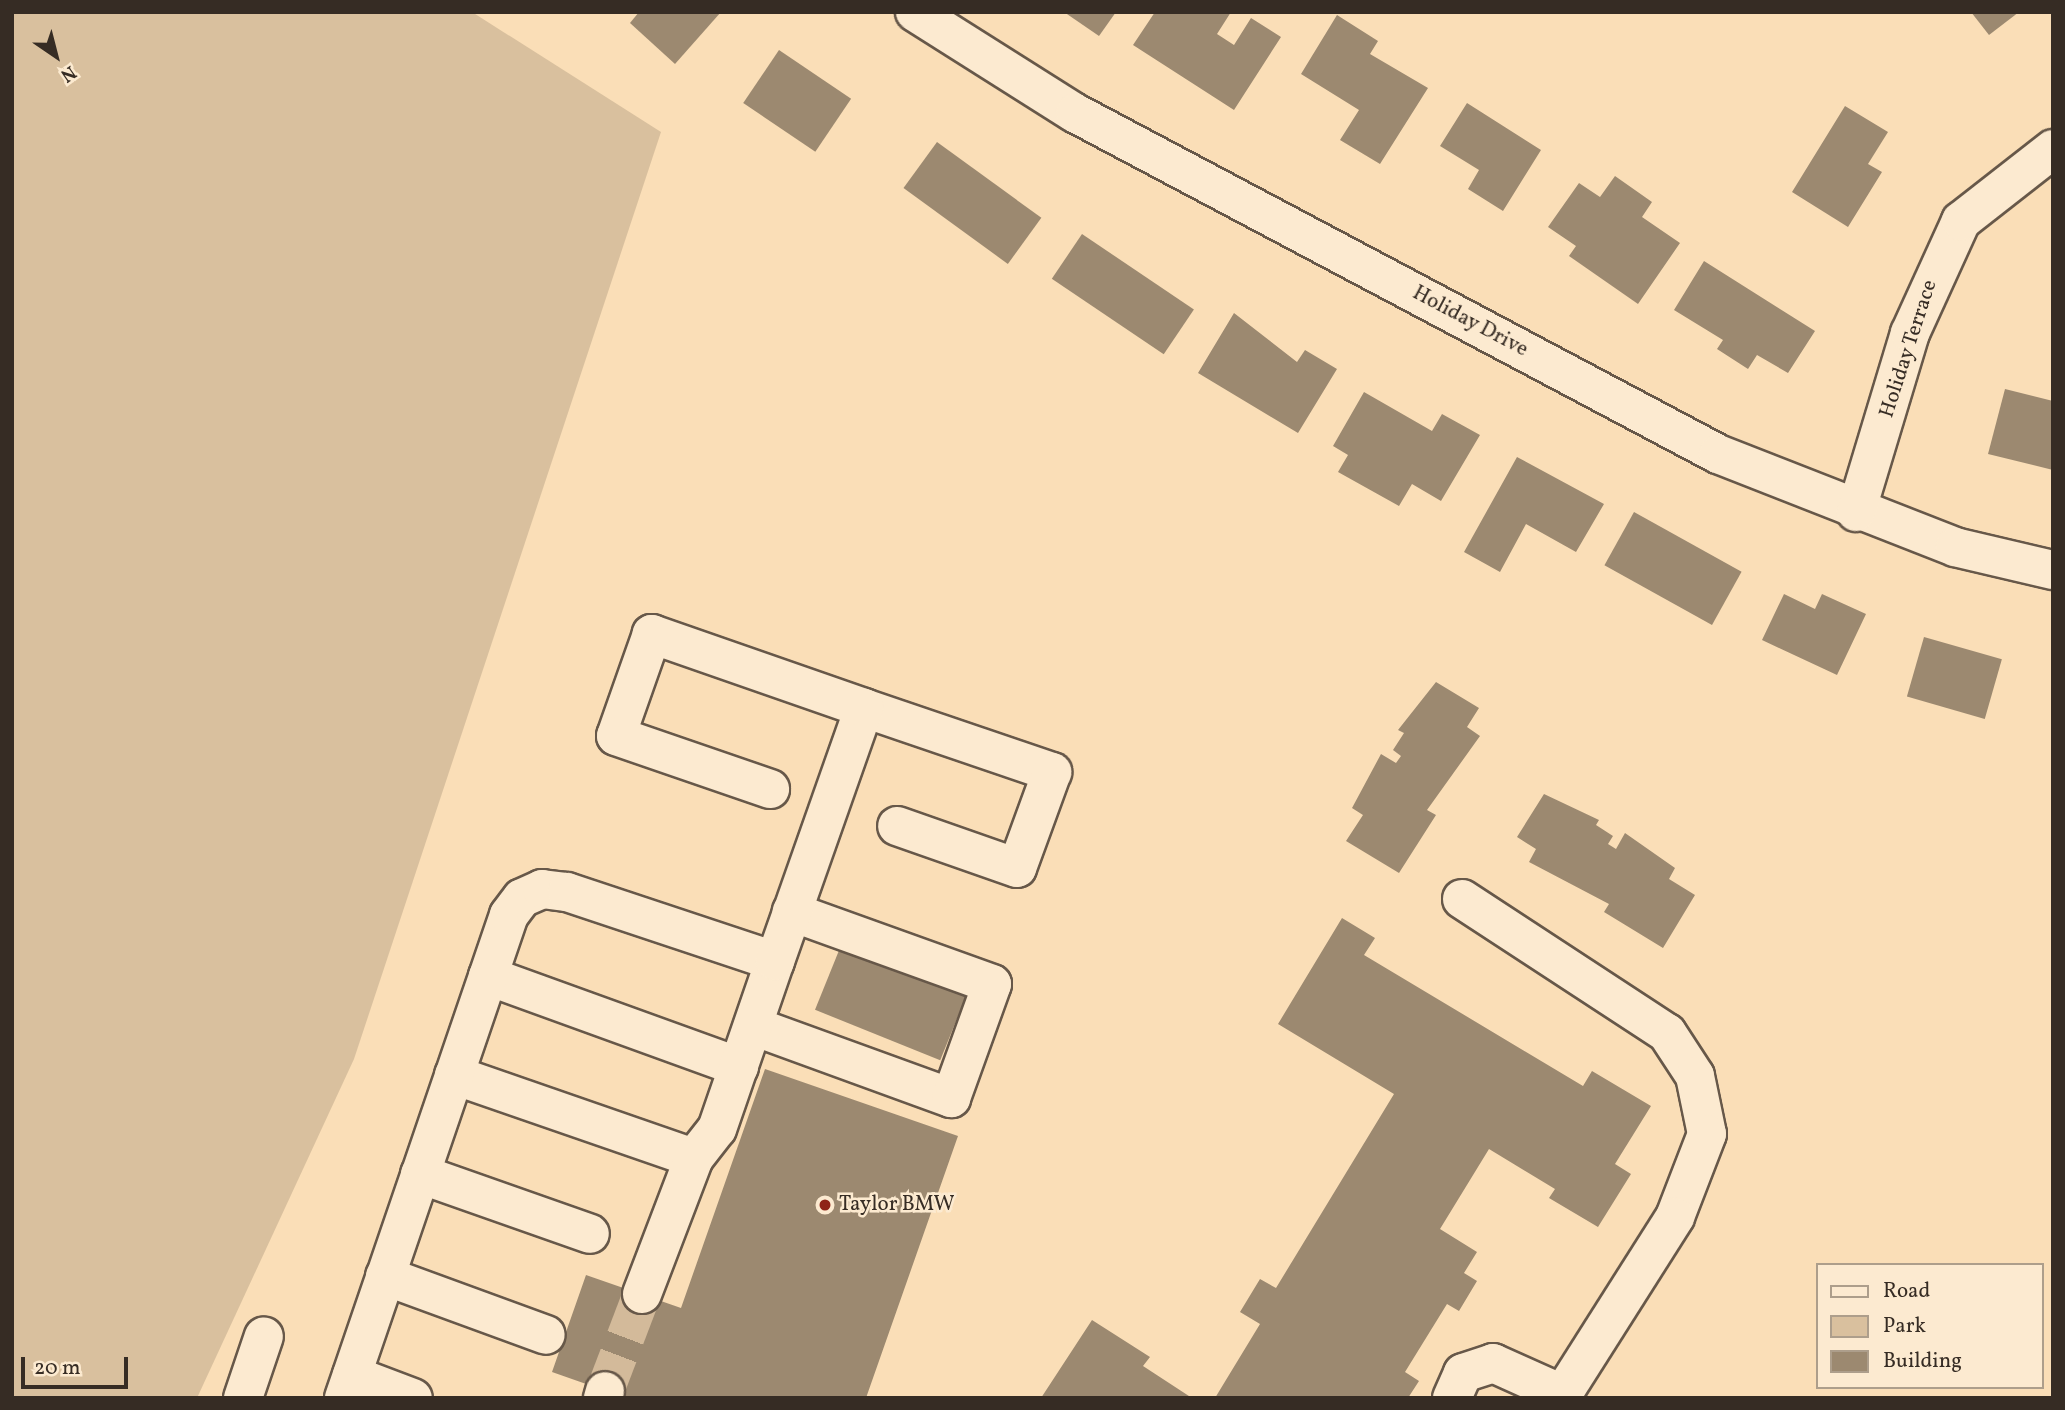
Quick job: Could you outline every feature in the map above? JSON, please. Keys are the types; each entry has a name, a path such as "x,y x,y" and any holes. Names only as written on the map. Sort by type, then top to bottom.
{"street":[{"name":"Holiday Drive","path":"915,12 954,43 1100,126 1718,454 1856,512 1955,547 2053,570"},
{"name":"Holiday Terrace","path":"1856,512 1910,334 1961,222 2053,149"},
{"path":"770,789 616,736 652,634 1052,772 1017,868 897,826"},
{"path":"642,1294 694,1158 717,1129 864,708"},
{"path":"413,1398 348,1386 509,915 522,898 542,889 775,961"},
{"path":"1452,1398 1463,1373 1493,1363 1561,1396 1675,1217 1707,1133 1695,1076 1667,1033 1462,900"},
{"path":"753,1026 951,1098 992,984 792,912"},
{"path":"488,976 739,1067"},
{"path":"454,1075 694,1158"},
{"path":"420,1174 590,1234"},
{"path":"386,1276 546,1335"},
{"path":"243,1398 264,1336"}],"green space":[{"path":"12,12 472,12 661,132 354,1059 197,1398 12,1398"}],"building":[{"path":"639,12 721,12 675,64 630,23"},
{"path":"1064,12 1116,12 1099,36"},
{"path":"1155,12 1231,12 1217,34 1234,45 1251,18 1281,37 1234,110 1133,45"},
{"path":"1971,12 2019,12 1989,35"},
{"path":"1337,15 1378,41 1370,54 1428,88 1380,164 1340,140 1359,110 1301,74"},
{"path":"779,50 851,99 815,152 743,103"},
{"path":"1467,103 1541,150 1503,211 1468,189 1479,170 1440,146"},
{"path":"1845,106 1888,132 1868,164 1882,172 1848,227 1792,192"},
{"path":"937,142 1041,218 1008,264 903,188"},
{"path":"1615,176 1652,202 1642,217 1680,243 1638,304 1569,256 1576,246 1548,227 1579,183 1600,197"},
{"path":"1082,234 1194,309 1164,354 1052,279"},
{"path":"1704,261 1815,331 1788,373 1757,355 1748,369 1717,349 1723,340 1674,310"},
{"path":"1234,313 1297,362 1305,350 1337,369 1298,433 1198,373"},
{"path":"2005,389 2053,401 2053,470 1988,454"},
{"path":"1364,392 1432,431 1442,414 1480,435 1441,501 1412,484 1399,506 1338,472 1348,455 1333,446"},
{"path":"1517,457 1604,504 1576,552 1526,524 1500,572 1464,552"},
{"path":"1634,512 1742,572 1712,625 1604,565"},
{"path":"1784,594 1815,609 1822,594 1866,614 1837,675 1762,640"},
{"path":"1924,637 2002,659 1985,719 1907,697"},
{"path":"1436,682 1479,708 1467,727 1480,736 1427,810 1436,815 1399,873 1346,841 1363,815 1352,808 1381,754 1396,763 1401,756 1393,750 1404,733 1398,730"},
{"path":"1544,794 1599,820 1596,825 1613,836 1608,844 1616,849 1625,833 1675,868 1669,879 1695,895 1663,948 1604,912 1609,904 1529,862 1536,849 1517,837"},
{"path":"1342,918 1375,938 1364,955 1583,1086 1592,1071 1651,1106 1615,1164 1631,1174 1598,1227 1549,1198 1555,1189 1489,1149 1440,1229 1477,1252 1464,1273 1477,1281 1459,1311 1447,1304 1405,1372 1419,1381 1408,1398 1215,1398 1260,1324 1240,1312 1260,1279 1276,1288 1394,1094 1278,1024"},
{"path":"842,943 967,994 940,1060 815,1010"},
{"name":"Taylor BMW","path":"765,1069 958,1136 866,1398 626,1398 552,1372 586,1275 681,1308"},
{"path":"1092,1320 1150,1357 1143,1366 1192,1398 1041,1398"}],"tunnel":[{"path":"605,1391 642,1294"}],"place":[{"name":"Taylor BMW","path":"825,1205"}]}
